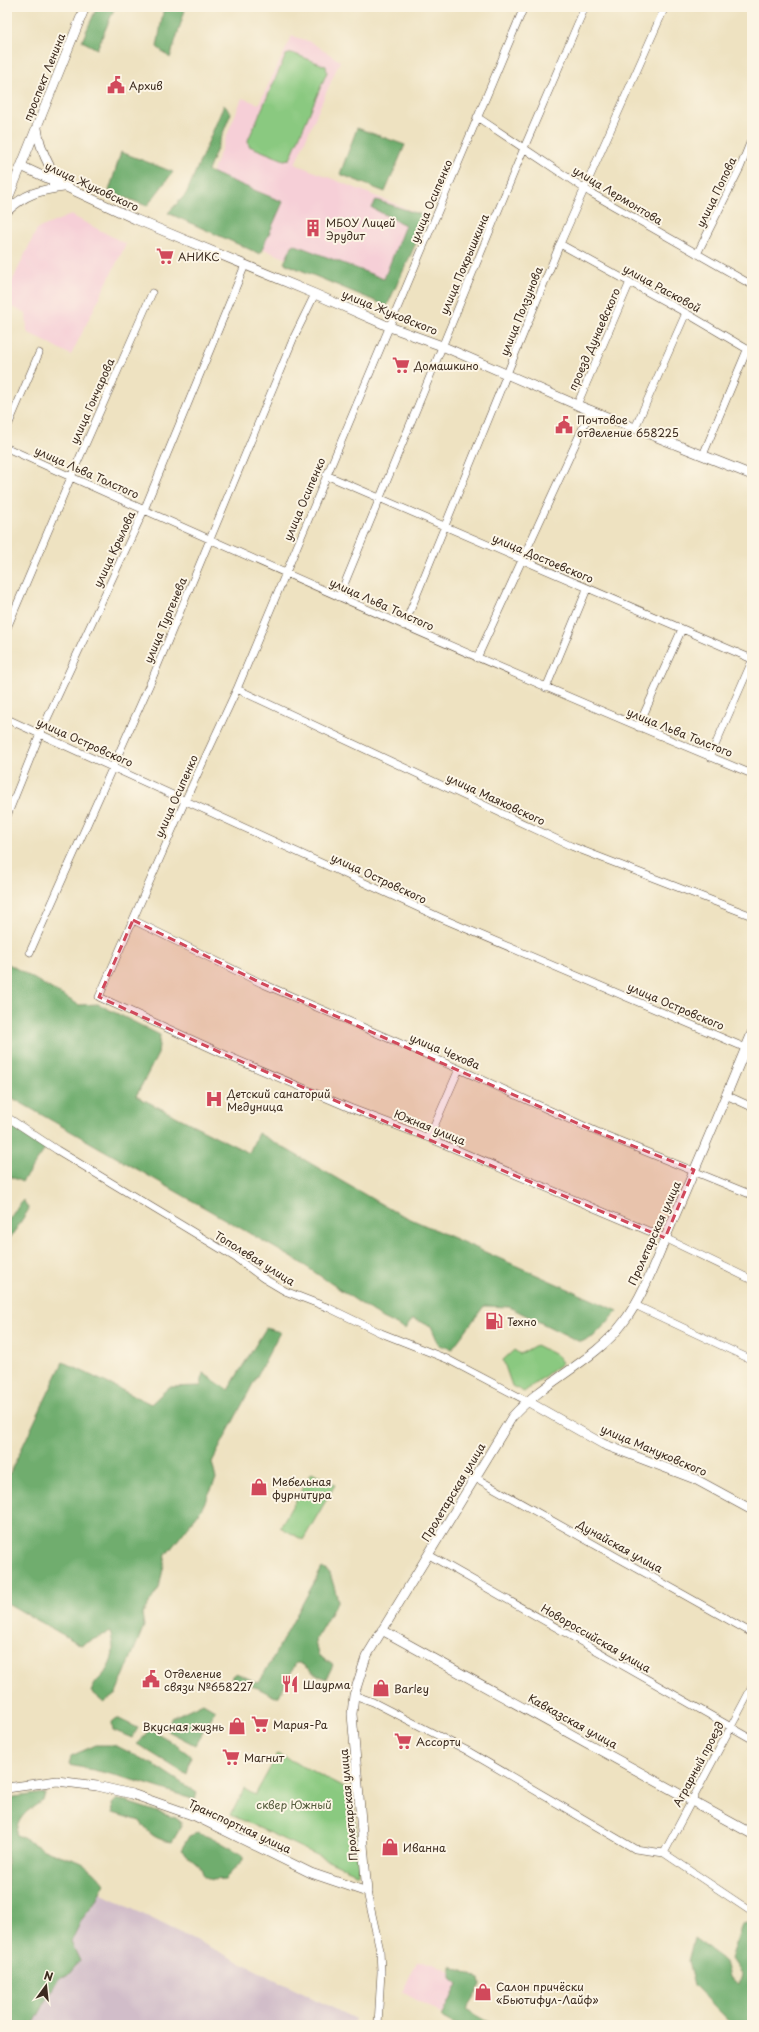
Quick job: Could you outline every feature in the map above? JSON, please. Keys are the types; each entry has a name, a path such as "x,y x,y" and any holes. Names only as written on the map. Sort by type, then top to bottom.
{"street":[{"name":"проспект Ленина","path":"7,201 85,7"},
{"name":"улица Осипенко","path":"99,997 185,801 237,689 524,7"},
{"name":"улица Покрышкина","path":"339,597 524,148 585,7"},
{"name":"улица Ползунова","path":"404,626 560,244 665,7"},
{"name":"улица Лермонтова","path":"477,117 584,189 752,285"},
{"path":"7,211 18,200 38,191 64,187 51,170 42,153 36,126"},
{"name":"улица Попова","path":"698,254 740,168 752,138"},
{"name":"улица Жуковского","path":"21,166 64,187 245,266 315,294 390,328 442,346 577,405 752,475"},
{"name":"улица Расковой","path":"560,244 686,313 750,351"},
{"name":"улица Крылова","path":"7,816 40,734 144,510 245,266"},
{"name":"проезд Дунаевского","path":"577,405 630,282"},
{"name":"улица Гончарова","path":"7,628 71,477 152,293"},
{"name":"улица Тургенева","path":"30,952 113,766 210,540 294,337 315,294"},
{"path":"635,428 686,313"},
{"path":"703,455 750,351"},
{"path":"7,428 39,353"},
{"path":"477,658 591,410"},
{"name":"улица Льва Толстого","path":"7,448 285,574 546,688 752,774"},
{"name":"улица Достоевского","path":"326,475 752,660"},
{"path":"546,688 587,589"},
{"path":"638,727 682,629"},
{"path":"710,757 752,660"},
{"name":"улица Маяковского","path":"237,689 571,846 752,916"},
{"name":"улица Островского","path":"7,719 113,766 185,801 441,918 746,1048"},
{"name":"улица Чехова","path":"133,920 261,983 459,1069 595,1131 694,1170 752,1195"},
{"name":"Южная улица","path":"99,997 228,1056 350,1108 429,1138 665,1238 752,1280"},
{"name":"Пролетарская улица","path":"378,2025 381,1972 380,1950 367,1892 352,1714 354,1695 366,1657 476,1478 512,1416 526,1401 608,1341 623,1323 635,1305 752,1033"},
{"path":"429,1138 459,1069"},
{"path":"726,1095 752,1107"},
{"name":"Тополевая улица","path":"7,1117 57,1150 236,1258 263,1278 285,1291 329,1308 381,1333 447,1359 526,1401"},
{"path":"635,1305 752,1360"},
{"name":"улица Мануковского","path":"526,1401 603,1444 695,1479 752,1510"},
{"name":"Дунайская улица","path":"476,1478 752,1633"},
{"name":"Новороссийская улица","path":"429,1555 752,1739"},
{"name":"Кавказская улица","path":"382,1630 752,1834"},
{"name":"Аграрный проезд","path":"664,1853 729,1727 752,1687"},
{"path":"354,1695 373,1702 466,1750 635,1849 664,1853 752,1912"},
{"name":"Транспортная улица","path":"7,1788 57,1781 97,1786 132,1794 195,1816 311,1873 367,1892"}],"highlighted area":[{"path":"133,920 261,983 595,1131 694,1170 665,1238 228,1056 99,997"}],"shaded area":[{"path":"292,36 311,42 340,61 295,164 418,213 386,301 193,219 242,98 259,104"},
{"path":"71,215 126,244 71,355 27,332 26,313 7,305 7,292 37,229"},
{"path":"94,1890 355,2019 352,2025 7,2025"},
{"path":"417,1962 434,1963 470,1981 451,2019 402,1992"}],"green space":[{"path":"97,7 115,7 97,49 82,41"},
{"path":"164,7 182,7 185,10 170,58 157,47"},
{"path":"292,53 326,66 327,72 290,159 284,160 249,146 248,140 286,55"},
{"path":"224,105 231,113 208,171 283,202 260,254 168,213 186,194"},
{"path":"357,128 405,145 385,192 340,174"},
{"path":"121,152 173,172 147,206 109,191"},
{"path":"376,200 428,217 387,306 284,263 293,244 384,279 405,225 372,208"},
{"path":"7,963 79,1005 98,1004 160,1035 158,1054 136,1096 249,1153 258,1133 395,1212 618,1311 593,1337 580,1342 509,1307 484,1306 452,1349 439,1345 431,1326 413,1319 405,1329 382,1318 298,1261 7,1095"},
{"path":"7,1123 46,1148 22,1182 7,1175"},
{"path":"23,1200 29,1209 7,1243 7,1222"},
{"path":"266,1328 280,1332 212,1462 216,1479 201,1510 166,1555 159,1588 142,1614 144,1626 116,1694 104,1703 91,1692 110,1664 113,1655 110,1632 81,1645 7,1603 7,1479 63,1362 151,1404 169,1387 201,1386 203,1373 228,1390"},
{"path":"536,1345 558,1356 562,1363 524,1392 512,1386 503,1360 514,1350 520,1354"},
{"path":"312,1472 335,1485 303,1540 280,1527"},
{"path":"322,1568 330,1573 338,1600 315,1640 318,1655 333,1665 326,1679 300,1663 296,1663 279,1696 275,1697 258,1688 231,1680 232,1676 236,1673 259,1683"},
{"path":"203,1703 215,1710 195,1745 168,1731 171,1718"},
{"path":"117,1718 138,1728 132,1738 113,1730 112,1722"},
{"path":"150,1729 169,1740 191,1756 187,1775 137,1744"},
{"path":"96,1745 115,1745 156,1766 197,1793 195,1800 132,1780 69,1765 71,1756"},
{"name":"сквер Южный","path":"278,1754 352,1791 358,1845 358,1874 231,1815 244,1789 255,1795"},
{"path":"45,1793 43,1801 29,1810 21,1818 16,1834 33,1844 84,1864 91,1869 105,1884 94,1904 82,1919 71,1942 80,1961 67,1976 59,1977 33,2025 7,2025 7,1798"},
{"path":"117,1799 176,1818 181,1822 181,1827 172,1842 157,1838 146,1829 140,1821 113,1813 112,1804"},
{"path":"197,1833 215,1839 243,1855 243,1860 225,1879 212,1880 204,1876 200,1866 181,1850 189,1836"},
{"path":"752,1922 752,2025 733,2025 694,1985 688,1961 694,1938 725,1962 729,1977 739,1984 742,1975 731,1959 742,1924"},
{"path":"451,1966 480,1979 481,1985 466,2009 494,2025 457,2025 442,2017 458,1984 451,1978"}],"place":[{"name":"Архив","path":"116,85"},
{"name":"МБОУ Лицей Эрудит","path":"313,228"},
{"name":"АНИКС","path":"165,256"},
{"name":"Домашкино","path":"401,365"},
{"name":"Почтовое отделение 658225","path":"564,425"},
{"name":"Детский санаторий Медуница","path":"214,1099"},
{"name":"Техно","path":"494,1321"},
{"name":"Мебельная фурнитура","path":"259,1487"},
{"name":"Отделение связи №658227","path":"151,1679"},
{"name":"Шаурма","path":"290,1684"},
{"name":"Barley","path":"381,1688"},
{"name":"Мария-Ра","path":"260,1724"},
{"name":"Вкусная жизнь","path":"237,1726"},
{"name":"Ассорти","path":"403,1741"},
{"name":"Магнит","path":"231,1757"},
{"name":"Иванна","path":"390,1847"},
{"name":"Салон причёски «Бьютифул-Лайф»","path":"483,1992"}]}
